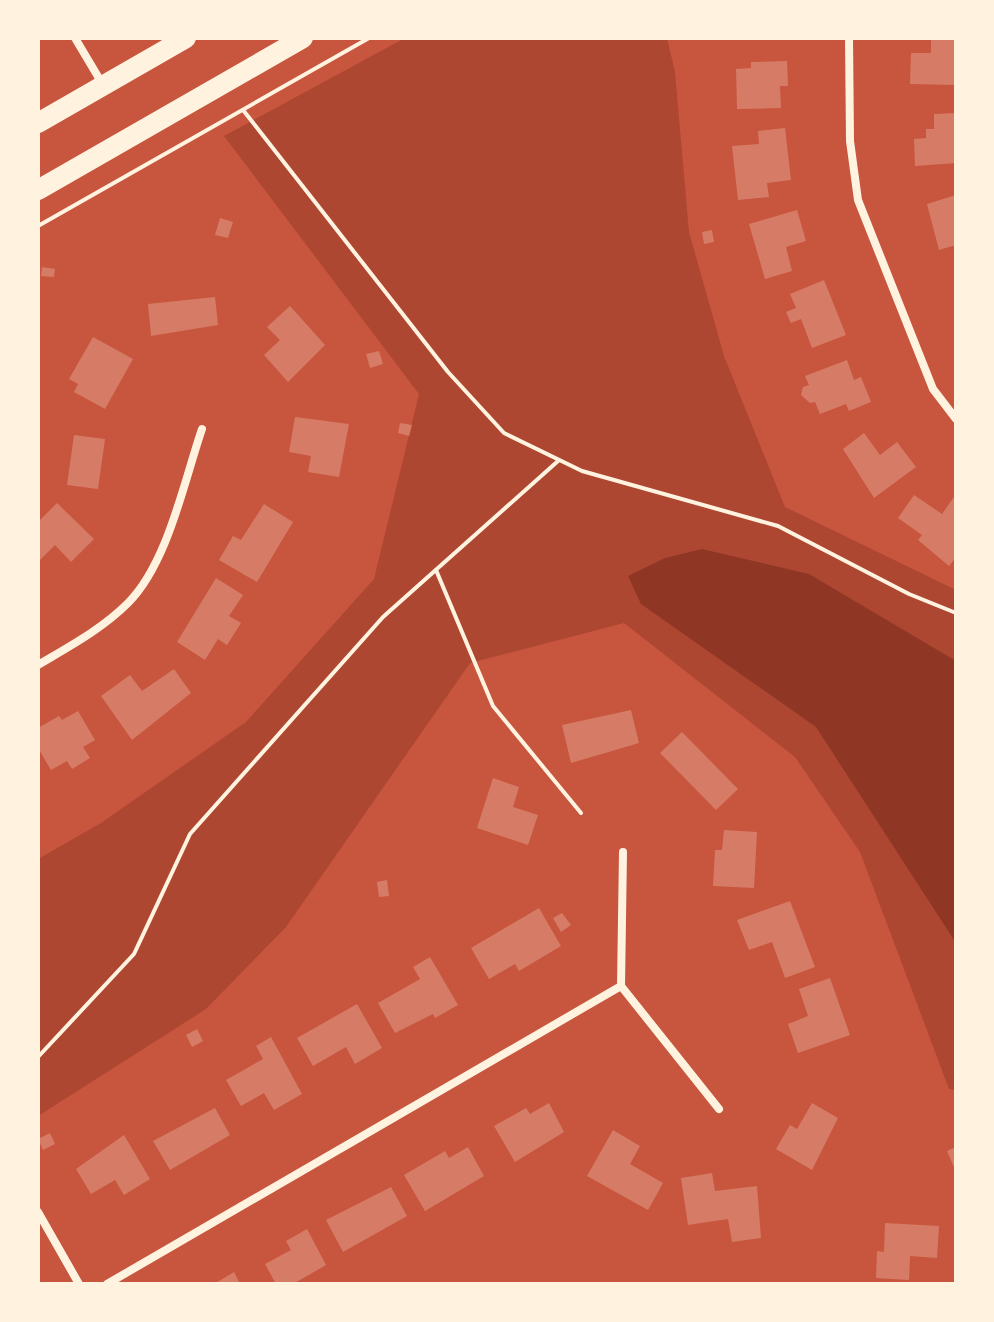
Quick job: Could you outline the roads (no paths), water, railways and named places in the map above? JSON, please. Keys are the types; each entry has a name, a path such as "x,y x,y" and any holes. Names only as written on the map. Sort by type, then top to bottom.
{"highway":[{"path":"38,123 186,38"},
{"path":"38,190 303,38"}],"street":[{"path":"75,38 103,85"},
{"path":"849,38 850,141 858,200 933,389 956,419"},
{"path":"38,665 96,631 131,601 159,555 202,429"},
{"path":"623,852 621,986 719,1109"},
{"path":"107,1284 621,986"},
{"path":"38,1212 79,1284"}]}
